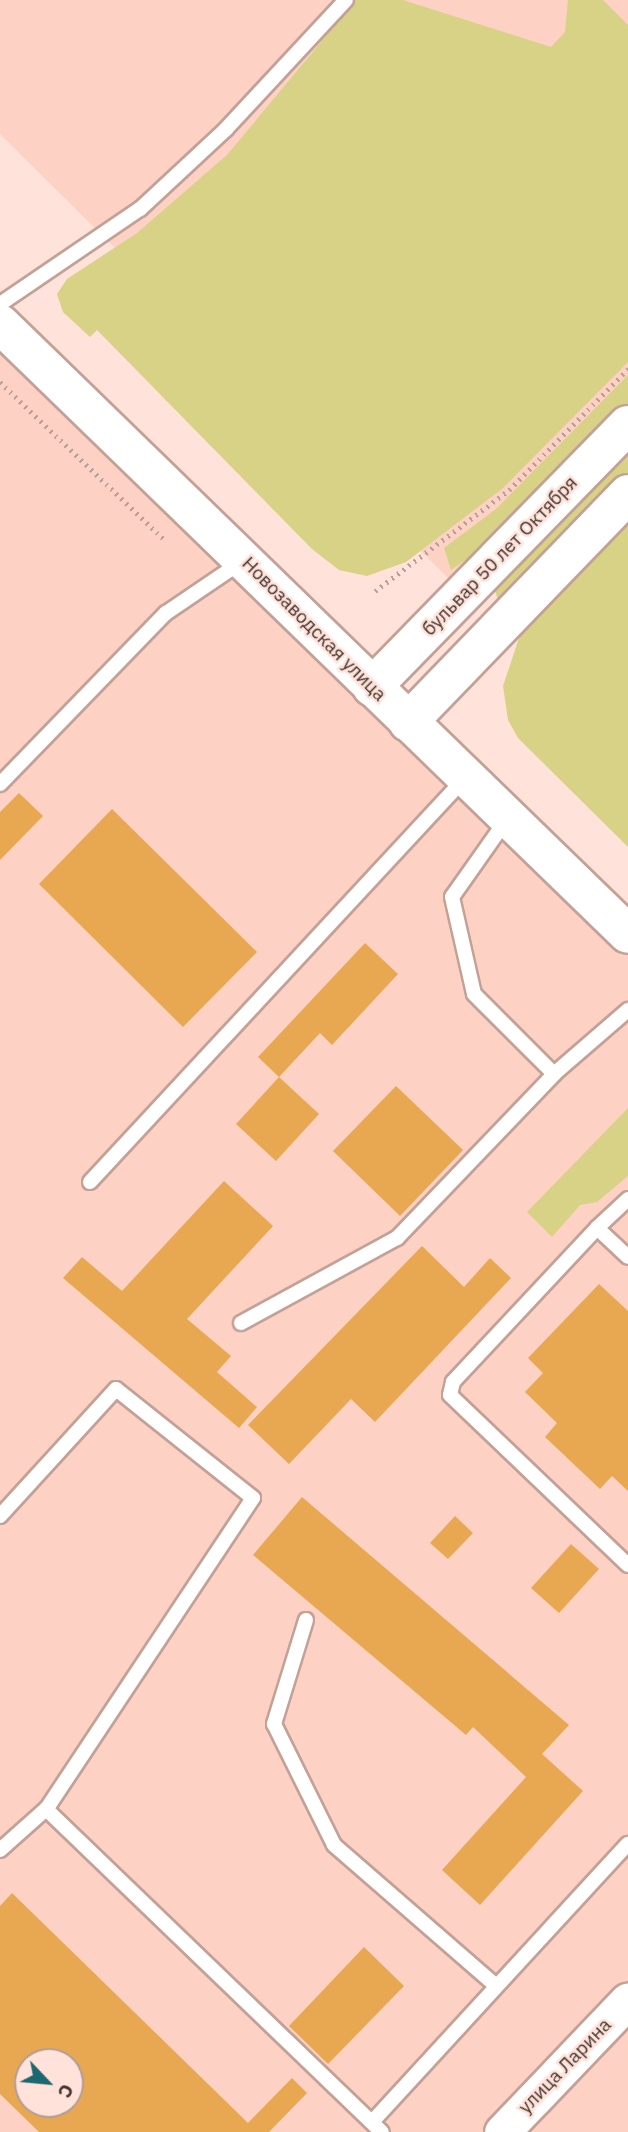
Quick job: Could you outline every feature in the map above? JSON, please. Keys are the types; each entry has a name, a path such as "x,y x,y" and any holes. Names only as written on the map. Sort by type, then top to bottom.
{"main road":[{"name":"Новозаводская улица","path":"0,324 245,559 372,687 628,934"},
{"name":"бульвар 50 лет Октября","path":"372,687 628,425"},
{"path":"408,722 628,494"},
{"path":"478,579 472,597 481,618 510,617"}],"street":[{"name":"улица Ларина","path":"502,2132 628,2000"}],"lane":[{"path":"0,304 140,209 226,129 346,0"},
{"path":"0,784 166,613 245,559"},
{"path":"90,1182 466,777"},
{"path":"507,818 452,897 474,993 554,1074"},
{"path":"241,1323 397,1238 554,1074 628,1010"},
{"path":"628,1199 597,1228 453,1382 450,1395 628,1565"},
{"path":"597,1228 628,1257"},
{"path":"0,1516 116,1388 253,1498 47,1810 0,1850"},
{"path":"306,1620 274,1724 334,1845 496,1986"},
{"path":"47,1810 377,2127 496,1986 628,1844"}],"path":[{"path":"375,591 509,490 628,369"},
{"path":"0,382 164,539"}],"shaded area":[{"path":"0,0 628,0 628,408 593,447 448,578 0,134"},
{"path":"356,0 403,0 551,47 565,32 568,0 603,0 628,25 628,362 503,488 406,562 367,576 339,570 312,549 97,330 90,337 63,312 57,294 67,279 137,233 227,155"},
{"path":"0,328 628,934 628,2132 0,2132"},
{"path":"628,375 628,407 512,527 451,570 444,548 496,509"},
{"path":"628,448 628,477 503,601 498,600 494,588"},
{"path":"628,523 628,847 518,738 508,720 503,686 520,635"},
{"path":"628,1108 628,1176 597,1202 580,1205 552,1237 527,1212"}],"building":[{"path":"19,793 43,816 0,860 0,812"},
{"path":"112,809 257,952 183,1027 39,884"},
{"path":"365,943 398,974 332,1045 320,1033 279,1077 258,1057"},
{"path":"279,1077 319,1114 276,1161 236,1124"},
{"path":"396,1086 463,1150 400,1216 333,1151"},
{"path":"224,1181 273,1226 187,1319 231,1356 217,1372 257,1407 239,1428 63,1278 82,1257 122,1291"},
{"path":"422,1246 464,1287 490,1258 511,1278 375,1422 351,1399 289,1464 248,1425"},
{"path":"599,1284 628,1311 628,1491 612,1476 600,1489 545,1437 557,1423 525,1392 543,1373 528,1358"},
{"path":"302,1497 569,1725 542,1754 583,1791 480,1905 442,1870 526,1777 473,1727 466,1735 253,1555"},
{"path":"455,1516 473,1533 448,1559 430,1543"},
{"path":"571,1544 599,1569 559,1613 531,1588"},
{"path":"12,1893 248,2123 292,2078 307,2093 269,2132 39,2132 25,2118 84,2118 84,2048 14,2048 14,2108 0,2094 0,1906"},
{"path":"364,1947 404,1986 328,2064 289,2026"}]}
